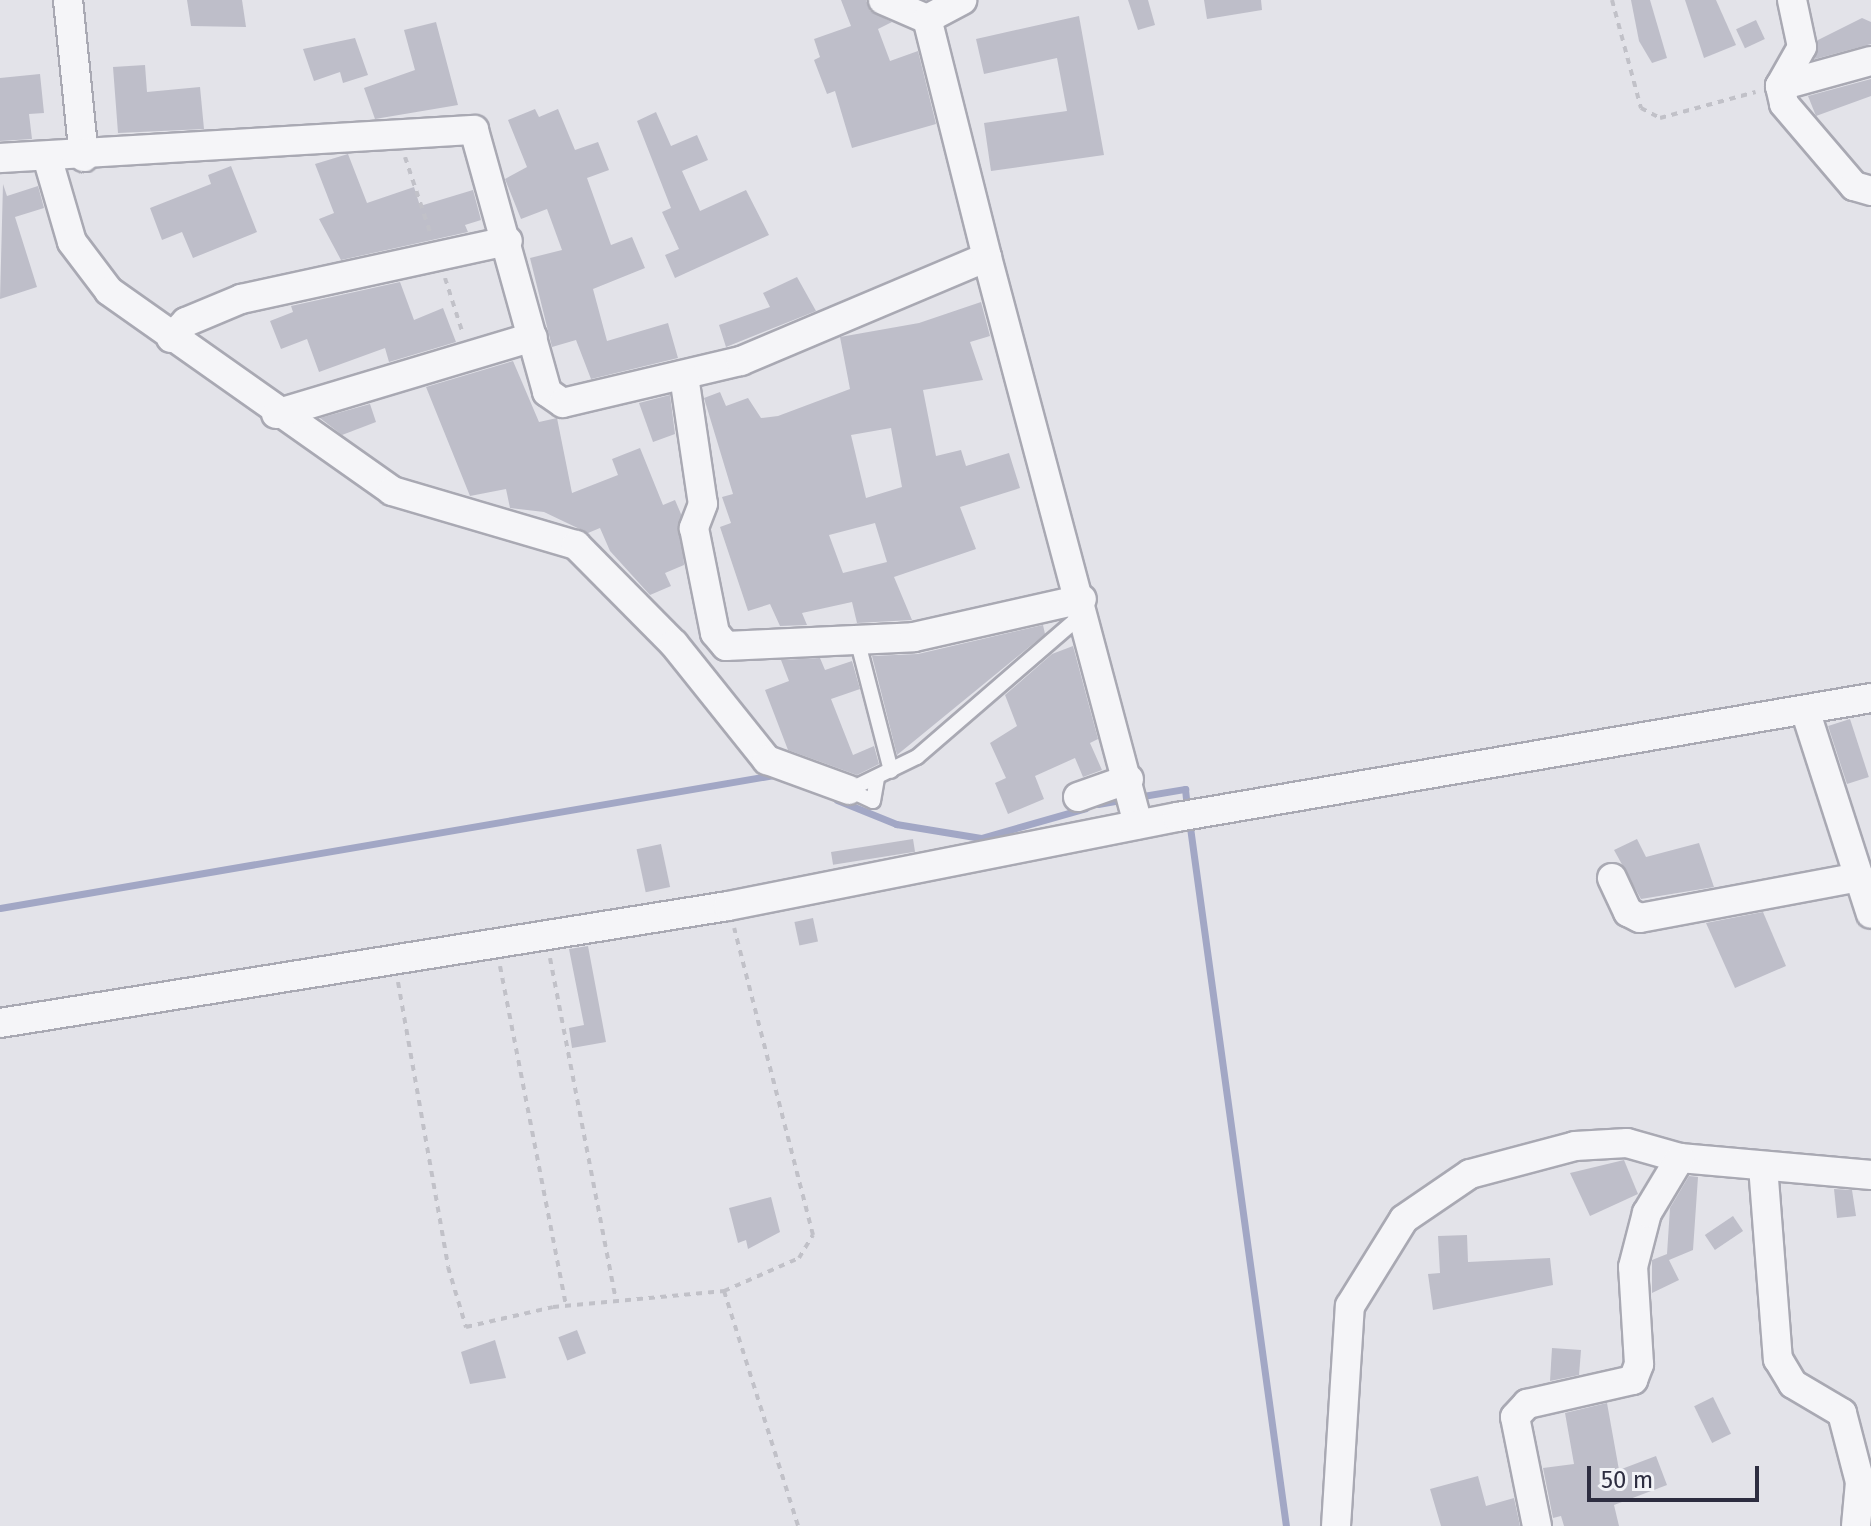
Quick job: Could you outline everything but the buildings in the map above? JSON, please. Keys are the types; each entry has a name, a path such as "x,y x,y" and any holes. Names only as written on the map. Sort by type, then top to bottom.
{"street":[{"path":"68,0 84,157"},
{"path":"883,0 927,19"},
{"path":"927,19 962,0"},
{"path":"1780,86 1802,47 1792,0"},
{"path":"927,19 987,257 1084,605 1134,799"},
{"path":"1780,86 1871,61"},
{"path":"1780,86 1798,125 1854,186 1871,191"},
{"path":"0,158 48,160 474,130 554,402 684,376 809,337 987,257"},
{"path":"48,160 82,262 171,338 276,414 392,491 576,545 674,644 767,760 849,790"},
{"path":"171,338 186,322 241,299 508,241"},
{"path":"276,414 533,337"},
{"path":"684,376 703,504 693,525 718,640 730,647 858,643 951,630 1084,605"},
{"path":"1078,797 1134,799 1186,815 1871,698"},
{"path":"1805,710 1871,914"},
{"path":"0,1023 394,957 496,944 728,906 1134,799"},
{"path":"1612,878 1628,912 1650,918 1859,877"},
{"path":"1336,1526 1350,1306 1404,1219 1470,1174 1575,1146 1627,1143 1680,1158 1871,1175"},
{"path":"1537,1526 1515,1417 1527,1404 1633,1380 1639,1364 1633,1267 1647,1213 1680,1158"},
{"path":"1763,1166 1778,1359 1793,1384 1842,1413 1860,1482 1856,1526"}],"lane":[{"path":"849,790 873,801 877,778 891,771 1084,605"},
{"path":"858,643 891,771"}],"path":[{"path":"1612,0 1634,98 1650,114 1660,118 1780,86"},
{"path":"394,957 461,1320 472,1330 566,1305 724,1291 799,1258 813,1235 728,906"},
{"path":"546,935 616,1301"},
{"path":"496,944 566,1305"},
{"path":"724,1291 798,1526"}],"waterway":[{"path":"0,908 774,775"},
{"path":"1137,797 1185,789 1187,808"},
{"path":"1098,804 1125,799"},
{"path":"837,800 896,824 981,838 1086,808"},
{"path":"1189,820 1286,1526"}]}
